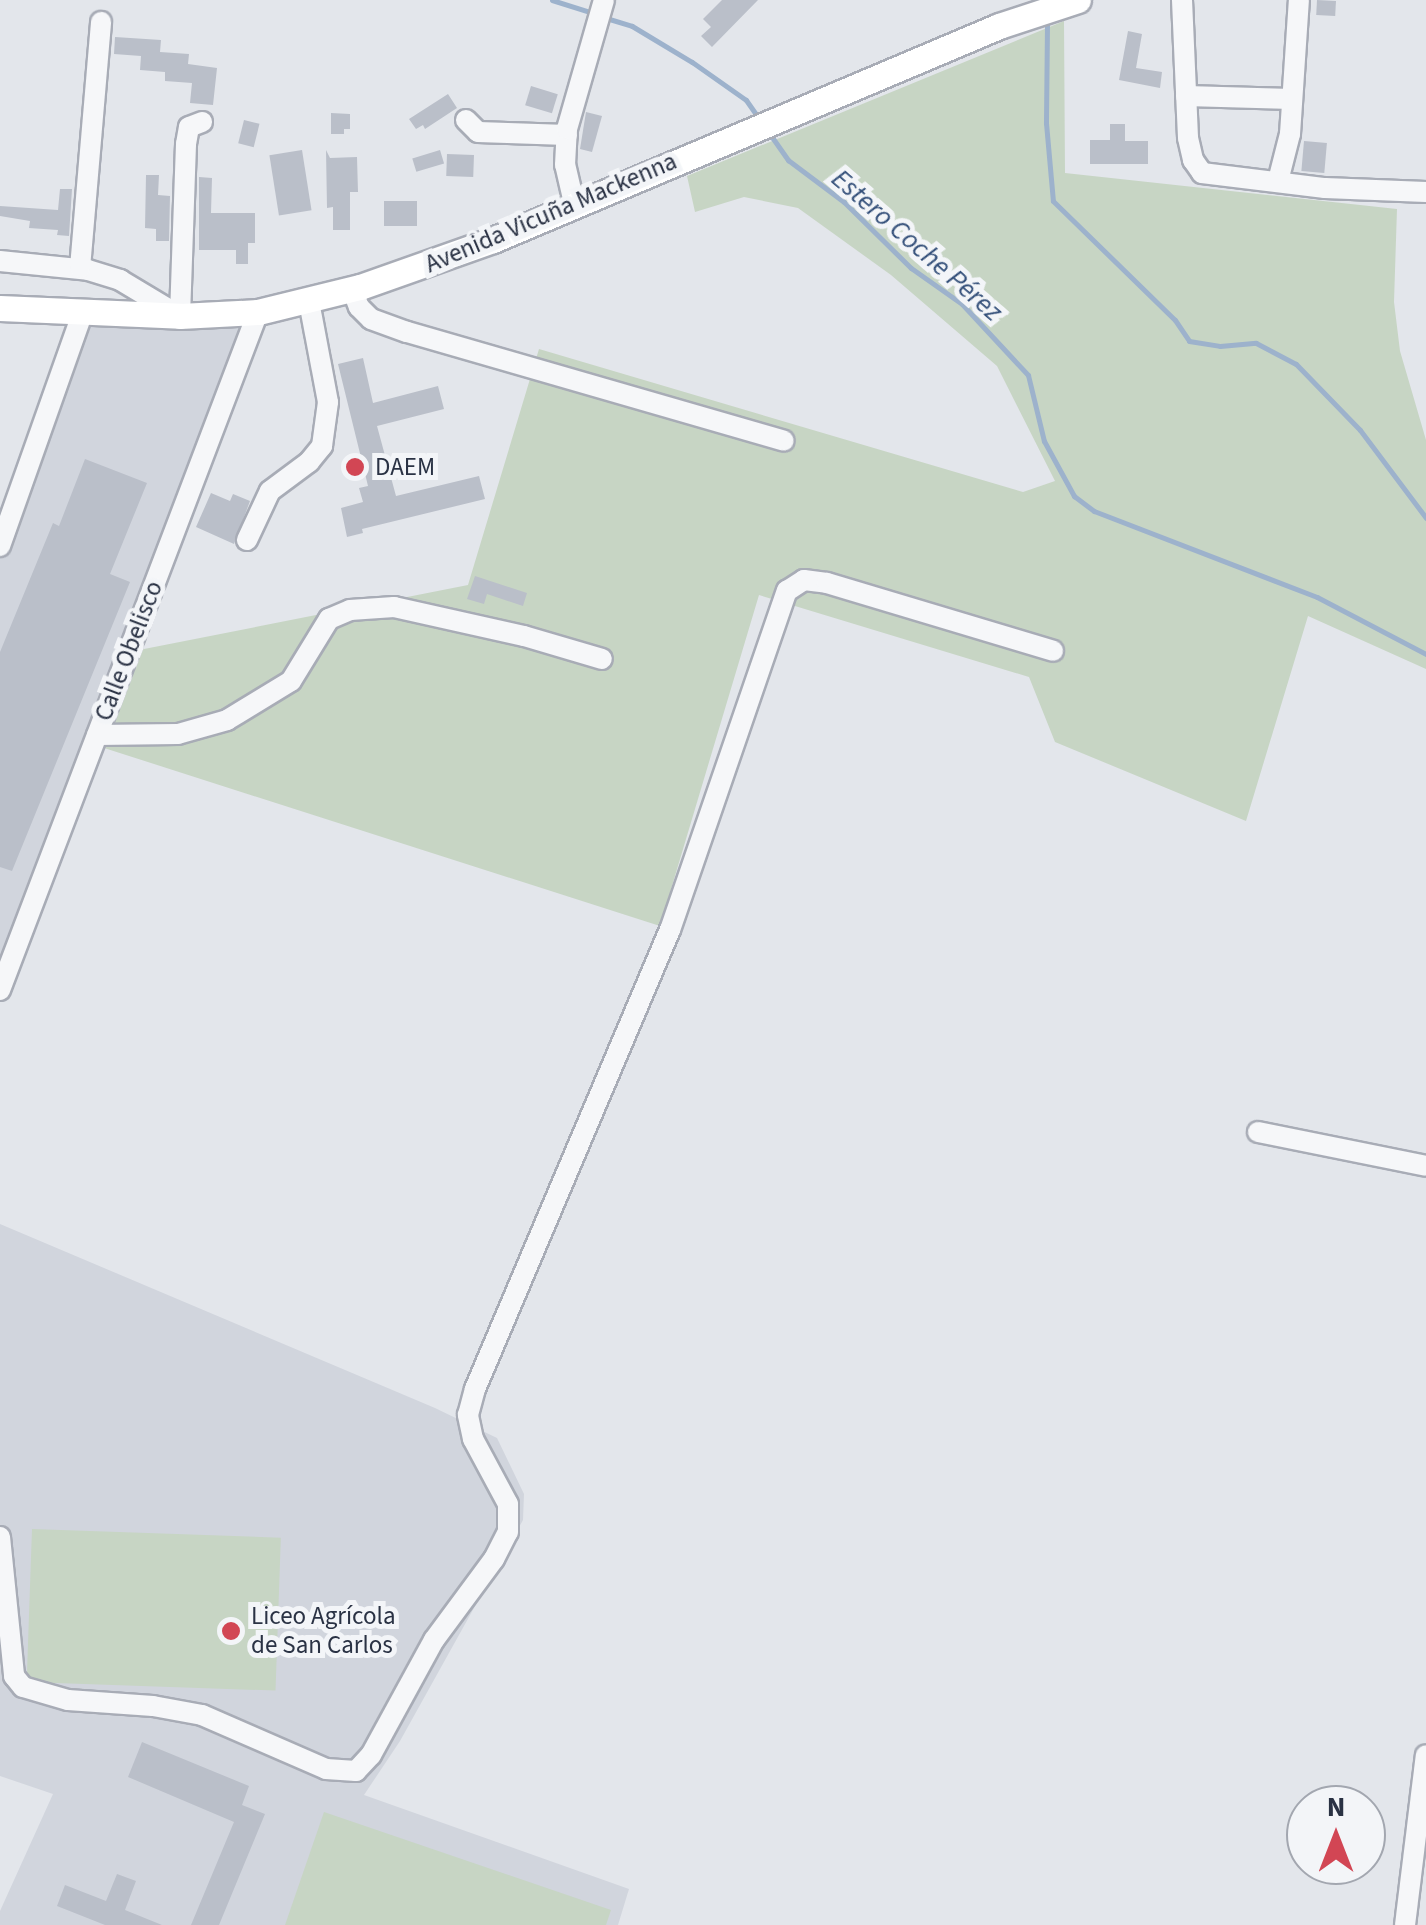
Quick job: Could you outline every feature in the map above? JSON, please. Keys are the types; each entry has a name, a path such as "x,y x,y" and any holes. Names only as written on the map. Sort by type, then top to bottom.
{"main road":[{"name":"Avenida Vicuña Mackenna","path":"0,308 82,315 258,312 352,289 452,257 998,26 1078,0"}],"street":[{"path":"1182,0 1188,138 1192,160 1202,173 1426,192"},
{"path":"1278,181 1290,134 1299,0"},
{"path":"574,203 565,165 567,135 603,2"},
{"path":"80,268 102,22"},
{"path":"1186,96 1292,98"},
{"path":"466,120 478,132 567,135"},
{"path":"0,261 80,268 120,280 180,316 186,144 189,127 202,122"},
{"path":"352,289 358,307 371,318 408,332 784,442"},
{"path":"247,540 270,490 309,462 322,446 328,402 309,301"},
{"name":"Calle Obelisco","path":"0,990 258,312"},
{"path":"0,546 82,315"},
{"path":"0,1536 14,1676 23,1686 68,1700 153,1706 202,1715 326,1769 356,1771 371,1755 434,1640 494,1559 508,1532 508,1504 473,1439 468,1415 475,1389 670,930 787,592 804,580 826,583 1053,651"},
{"path":"96,735 178,734 228,720 291,681 328,619 350,610 394,607 524,636 602,659"},
{"path":"1258,1132 1426,1166"},
{"path":"1405,1925 1426,1755"}],"shaded area":[{"path":"249,317 0,968 0,555 85,321"},
{"name":"Liceo Agrícola de San Carlos","path":"0,1224 435,1408 497,1438 524,1494 523,1520 400,1741 364,1795 629,1889 618,1925 0,1925 0,1911 53,1794 0,1776"}],"green space":[{"path":"1064,21 1065,173 1397,209 1394,302 1400,351 1426,440 1426,669 1308,616 1246,821 1055,742 1029,677 759,595 660,926 101,747 139,650 468,585 539,349 1023,492 1055,481 997,366 891,275 798,208 744,197 695,212 687,176"},
{"path":"32,1529 281,1538 276,1691 27,1682"},
{"path":"324,1812 611,1910 606,1925 285,1925"}],"building":[{"path":"722,0 758,0 712,47 701,36 711,27 703,19"},
{"path":"1317,0 1336,1 1335,16 1316,15"},
{"path":"1128,31 1142,34 1136,68 1162,72 1160,88 1119,80"},
{"path":"115,37 161,40 160,52 189,54 188,64 217,68 213,105 190,103 192,83 165,81 165,72 140,70 141,56 114,54"},
{"path":"531,86 558,94 552,113 525,105"},
{"path":"448,94 457,108 425,129 423,125 416,129 409,119"},
{"path":"586,112 602,116 592,152 580,149"},
{"path":"331,113 350,114 350,129 344,129 344,134 331,134"},
{"path":"244,120 260,124 254,147 238,143"},
{"path":"1110,124 1125,124 1125,141 1148,141 1148,164 1090,164 1090,140 1110,140"},
{"path":"1304,141 1327,143 1324,173 1301,171"},
{"path":"302,150 312,210 279,215 269,155"},
{"path":"326,150 330,158 357,157 358,192 350,192 350,230 333,230 333,207 327,208"},
{"path":"440,150 444,163 416,172 412,158"},
{"path":"447,154 474,155 473,177 446,176"},
{"path":"146,175 159,175 158,195 170,196 169,241 156,241 156,229 145,228"},
{"path":"199,177 212,178 211,213 255,213 255,243 248,243 248,264 236,264 236,250 199,250"},
{"path":"60,189 72,189 69,236 57,235 58,230 29,228 30,221 0,216 0,206 58,210"},
{"path":"384,201 417,201 417,226 384,226"},
{"path":"363,358 373,403 438,386 444,409 377,426 396,496 479,476 485,499 362,529 363,533 347,537 341,508 363,502 359,488 368,486 338,364"},
{"path":"85,459 147,483 110,574 130,582 12,871 0,867 0,652 53,523 59,526"},
{"path":"211,493 230,501 233,494 250,501 234,544 196,527"},
{"path":"475,576 527,593 523,606 487,594 484,604 467,599"},
{"path":"142,1742 249,1786 242,1805 265,1814 219,1925 191,1925 234,1822 128,1777"},
{"path":"117,1874 136,1881 125,1910 162,1925 105,1925 57,1906 65,1885 106,1901"}],"waterway":[{"name":"Estero Coche Pérez","path":"552,0 596,14"},
{"name":"Estero Coche Pérez","path":"606,18 632,26 692,62 746,100 758,117"},
{"path":"1047,25 1046,123 1053,201 1175,320 1189,341 1220,346 1256,343 1296,364 1360,430 1426,518"},
{"name":"Estero Coche Pérez","path":"767,130 788,160 844,202 911,268 962,304 1028,375 1044,441 1074,496 1094,511 1317,597 1426,654"}],"place":[{"name":"DAEM","path":"355,467"},
{"name":"Liceo Agrícola de San Carlos","path":"231,1631"}]}
